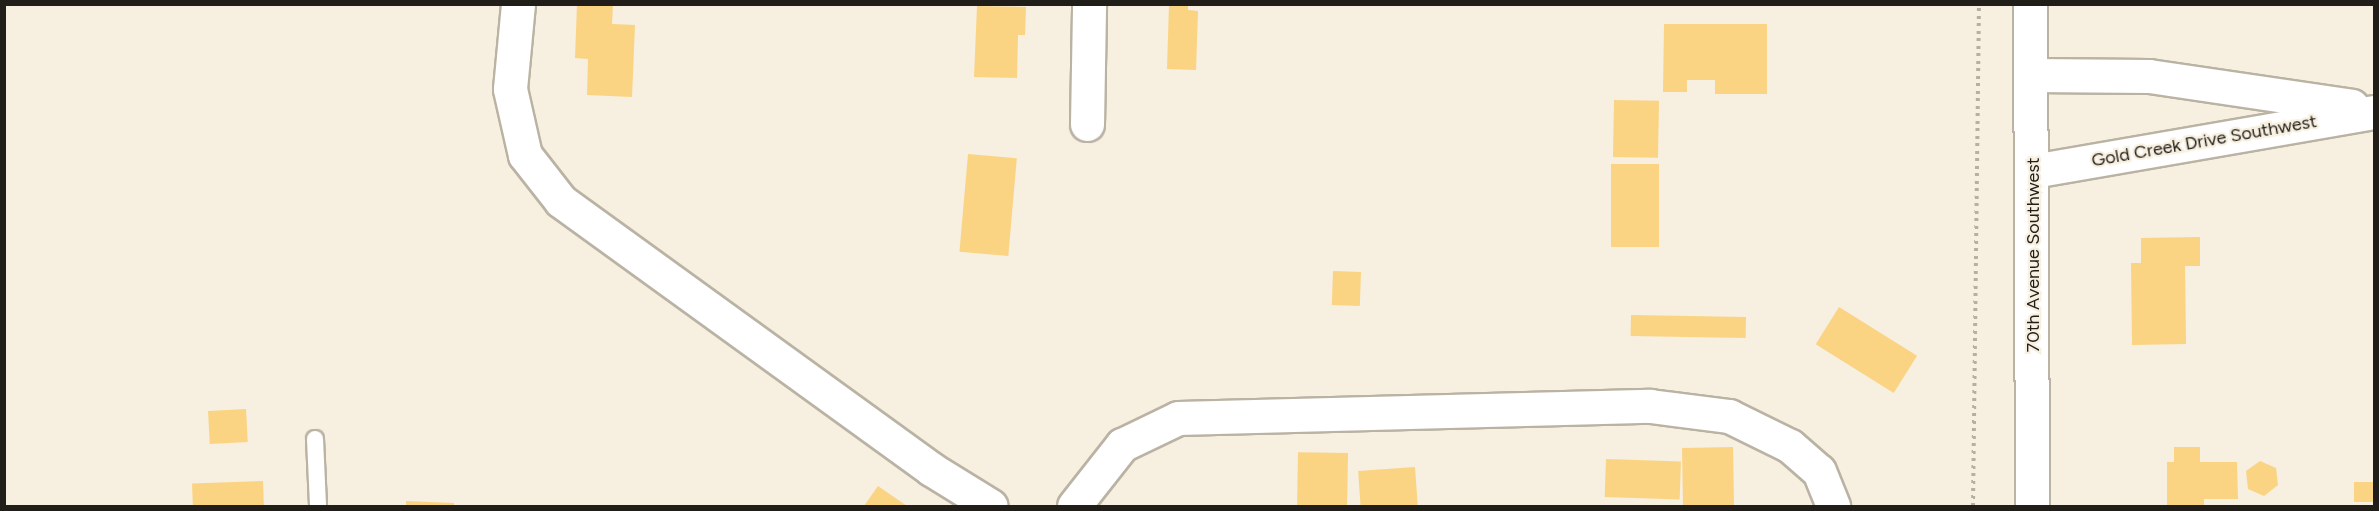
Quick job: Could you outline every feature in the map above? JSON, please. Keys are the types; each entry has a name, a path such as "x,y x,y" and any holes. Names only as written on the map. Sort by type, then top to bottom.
{"street":[{"path":"518,4 510,89 525,155 561,201 931,469 991,507"},
{"path":"1088,124 1089,4"},
{"name":"70th Avenue Southwest","path":"2030,4 2033,171 2032,507"},
{"name":"Gold Creek Drive Southwest","path":"2032,75 2149,76 2374,110"},
{"name":"Gold Creek Drive Southwest","path":"2033,171 2374,110"},
{"path":"1074,507 1122,445 1178,418 1650,406 1730,416 1790,446 1819,471 1833,507"}],"lane":[{"path":"315,440 318,507"}],"path":[{"path":"1973,507 1979,4"}],"building":[{"path":"577,4 613,4 612,24 635,25 632,97 587,95 588,59 575,58"},
{"path":"1169,4 1188,4 1188,10 1198,11 1196,70 1167,69"},
{"path":"977,6 1026,7 1025,35 1018,35 1017,78 974,77"},
{"path":"1664,24 1767,24 1767,94 1715,94 1715,80 1687,80 1687,92 1663,92"},
{"path":"1614,100 1659,101 1658,158 1613,157"},
{"path":"968,154 1017,158 1008,256 959,252"},
{"path":"1611,164 1659,164 1659,247 1611,247"},
{"path":"2200,237 2200,266 2185,266 2186,344 2132,345 2131,263 2141,263 2141,238"},
{"path":"1333,271 1361,272 1360,306 1332,305"},
{"path":"1839,307 1917,356 1894,393 1816,344"},
{"path":"1631,315 1746,317 1746,338 1631,336"},
{"path":"246,409 248,442 210,444 208,411"},
{"path":"1733,447 1734,506 1683,506 1682,448"},
{"path":"2174,447 2200,447 2200,462 2237,462 2238,499 2204,499 2204,506 2167,506 2167,462 2174,462"},
{"path":"1298,452 1348,453 1347,506 1297,505"},
{"path":"1606,459 1681,462 1680,500 1605,497"},
{"path":"2260,461 2276,468 2278,485 2264,496 2248,489 2246,471"},
{"path":"1415,467 1418,506 1361,506 1358,471"},
{"path":"263,481 264,506 193,506 192,483"},
{"path":"2354,482 2374,482 2374,502 2354,502"},
{"path":"878,486 907,506 864,506"},
{"path":"406,501 454,503 454,506 406,506"}]}
